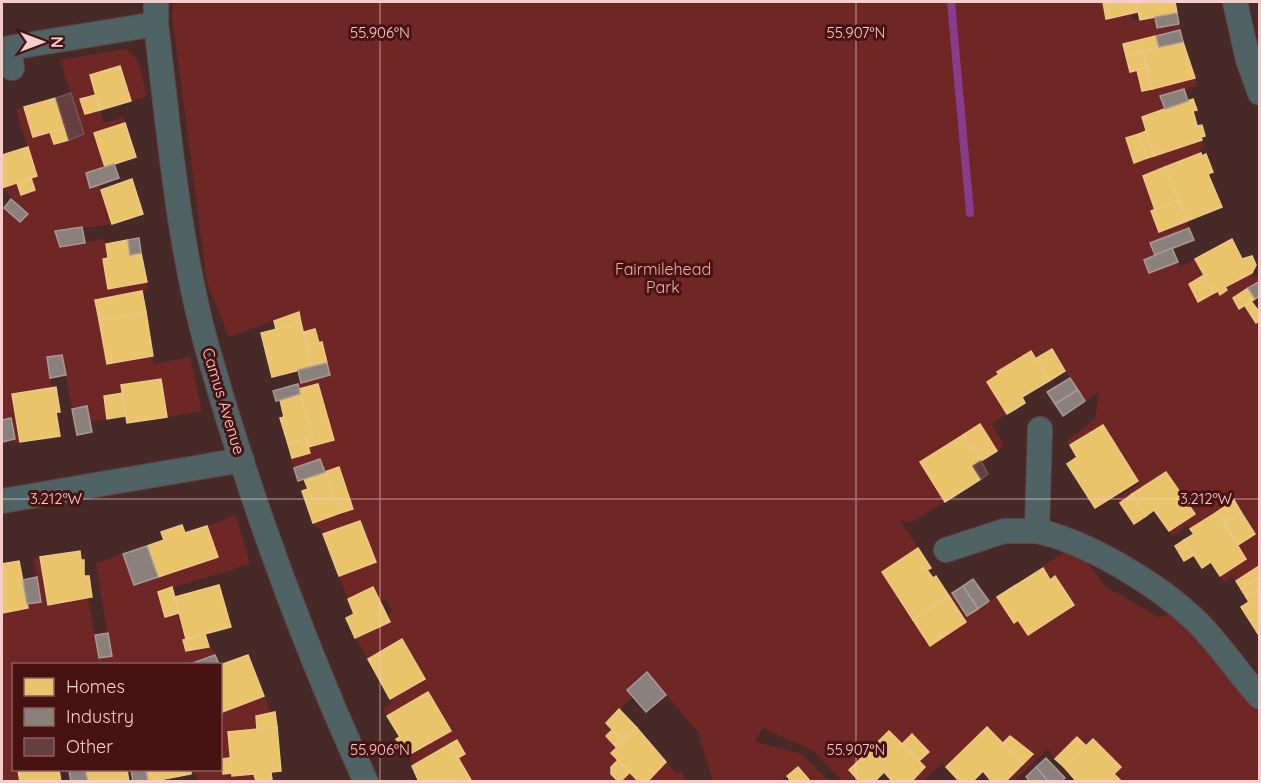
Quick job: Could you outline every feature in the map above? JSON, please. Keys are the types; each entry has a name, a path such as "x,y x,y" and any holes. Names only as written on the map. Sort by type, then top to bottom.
{"street":[{"path":"1235,2 1248,60 1260,93"},
{"path":"8,48 156,13"},
{"name":"Camus Avenue","path":"156,13 173,162 195,292 207,346 242,460 300,628 366,782"},
{"path":"1037,531 1040,429"},
{"path":"2,501 242,460"},
{"path":"946,550 1004,531 1037,531 1058,536 1082,546 1152,585 1196,621 1260,697"}],"green space":[{"name":"Fairmilehead Park","path":"174,2 1103,2 1106,19 1131,14 1132,21 1155,17 1157,28 1179,24 1180,30 1123,44 1130,71 1137,70 1142,91 1195,78 1197,86 1161,96 1165,109 1142,117 1146,131 1127,138 1135,162 1202,140 1204,147 1199,149 1201,153 1143,176 1155,210 1151,212 1159,232 1187,221 1189,228 1150,243 1155,255 1178,262 1180,267 1195,259 1204,275 1189,284 1198,302 1218,291 1220,294 1227,291 1225,287 1252,273 1255,277 1259,274 1259,281 1233,299 1239,309 1245,306 1256,322 1259,322 1259,566 1236,581 1232,576 1224,582 1220,576 1246,559 1238,545 1255,534 1234,501 1190,529 1187,525 1173,537 1169,531 1195,514 1167,472 1120,503 1117,498 1140,483 1103,425 1070,445 1067,441 1095,419 1099,392 1085,401 1051,349 1035,359 1031,352 998,372 999,374 988,382 1007,414 991,424 1005,446 997,451 979,424 920,462 945,502 910,523 900,520 918,548 882,572 930,646 966,622 948,595 952,593 967,616 997,597 1014,623 1018,620 1029,635 1073,604 1055,576 1050,580 1042,567 1064,552 1086,561 1105,586 1159,617 1173,612 1259,714 1259,781 1122,781 1114,774 1120,767 1093,739 1086,746 1055,759 1048,749 1014,781 1005,781 1033,754 1010,736 1003,743 946,767 942,763 922,782 911,781 925,768 919,761 929,752 912,734 902,744 889,731 848,771 859,781 843,782 814,751 763,728 755,742 801,754 829,781 811,781 798,767 781,781 713,781 698,732 647,672 627,690 632,697 606,723 612,730 606,737 617,748 622,779 630,772 639,781 469,781 471,780 458,758 465,753 457,740 412,766 410,754 450,731 428,692 387,716 383,708 392,703 390,699 425,679 402,639 368,659 355,638 389,622 387,615 392,612 386,599 380,602 373,587 348,599 339,576 376,562 360,521 323,534 320,528 316,529 313,523 353,509 339,468 325,472 320,459 294,468 290,458 310,453 308,447 334,440 318,384 299,389 298,384 330,375 322,342 319,343 315,329 304,332 298,312 229,337 207,282 172,15"},
{"path":"125,49 138,59 147,96 131,101 120,66 90,75 96,95 81,99 85,114 100,110 104,123 123,117 125,123 94,133 105,167 86,174 90,187 99,185 112,224 55,232 60,247 105,239 108,289 147,282 148,290 95,300 107,363 153,356 154,364 190,357 202,411 167,417 161,380 104,396 107,419 90,422 72,409 62,355 48,357 52,388 12,395 20,442 15,443 11,418 2,420 2,206 20,222 27,214 2,188 17,183 21,194 31,178 37,176 16,110 24,107 33,137 50,132 54,144 84,135 60,60"},
{"path":"236,516 250,564 158,592 165,616 179,613 186,639 183,641 186,651 212,647 215,655 193,663 12,663 12,771 18,771 20,781 2,781 2,613 28,608 27,604 41,601 34,559 40,557 48,604 88,598 98,658 111,656 96,563 123,554 134,585 217,557 207,526"},
{"path":"264,696 271,713 256,716 257,729 228,732 230,758 222,759 222,713"},
{"path":"222,760 233,776 254,774 255,781 198,781 197,774 191,774 191,771 222,771"},
{"path":"666,762 677,774 681,771 686,781 647,782"}],"building: Homes":[{"path":"1103,2 1136,2 1138,12 1106,19"},
{"path":"1136,2 1175,2 1177,13 1140,20"},
{"path":"1156,36 1159,47 1126,56 1123,44"},
{"path":"1183,42 1195,78 1152,89 1143,51"},
{"path":"1143,51 1146,68 1130,72 1126,56"},
{"path":"120,66 131,101 100,110 90,75"},
{"path":"1146,68 1152,89 1142,91 1137,70"},
{"path":"96,95 100,110 85,114 80,99"},
{"path":"56,98 65,128 33,137 24,107"},
{"path":"1193,99 1197,110 1193,111 1197,126 1202,125 1205,136 1201,137 1202,140 1154,156 1142,117"},
{"path":"125,123 136,157 105,167 94,133"},
{"path":"65,128 69,140 54,144 50,132"},
{"path":"1146,131 1154,156 1147,158 1139,134"},
{"path":"1139,134 1147,158 1134,163 1126,138"},
{"path":"28,147 37,176 2,188 2,155"},
{"path":"1201,153 1202,156 1206,154 1213,172 1208,174 1222,207 1187,221 1165,167"},
{"path":"1165,167 1179,201 1155,210 1143,176"},
{"path":"31,178 35,190 21,195 17,183"},
{"path":"132,179 143,214 112,224 101,190"},
{"path":"1179,201 1187,221 1159,232 1151,211"},
{"path":"1232,239 1242,259 1252,256 1256,265 1252,273 1225,287 1227,290 1220,295 1218,291 1214,293 1195,259"},
{"path":"128,240 130,255 141,253 147,282 108,289 103,259 108,258 106,244"},
{"path":"1204,275 1214,293 1198,302 1189,284"},
{"path":"1248,288 1255,299 1239,309 1233,298"},
{"path":"142,291 146,312 99,320 95,300"},
{"path":"1251,301 1260,313 1260,320 1256,323 1245,306"},
{"path":"146,312 153,356 107,364 99,320"},
{"path":"299,312 301,323 276,329 274,321"},
{"path":"301,323 312,367 272,377 261,333"},
{"path":"315,329 319,343 307,346 304,332"},
{"path":"322,342 327,363 312,367 307,346"},
{"path":"1052,349 1065,371 1049,381 1035,359"},
{"path":"1031,351 1049,381 1022,397 1025,403 1007,414 987,382 999,374 997,372"},
{"path":"161,379 167,417 127,423 121,385"},
{"path":"318,384 334,440 308,447 306,439 312,437 299,389"},
{"path":"56,387 60,412 56,412 60,436 20,442 12,394"},
{"path":"122,393 126,416 107,419 104,396"},
{"path":"300,394 312,437 288,444 280,418 284,417 280,400"},
{"path":"980,424 997,451 981,461 963,435"},
{"path":"1103,425 1138,481 1095,508 1067,464 1077,457 1070,445"},
{"path":"963,435 981,461 973,466 981,479 945,502 920,462"},
{"path":"306,439 310,453 292,458 288,444"},
{"path":"339,467 353,509 340,513 325,472"},
{"path":"325,472 340,513 313,523 302,491 308,489 304,479"},
{"path":"1166,472 1195,514 1169,531 1154,510 1146,516 1132,494"},
{"path":"1132,494 1146,516 1134,524 1120,503"},
{"path":"1234,500 1241,512 1224,522 1217,512"},
{"path":"1217,512 1246,559 1220,576 1211,562 1202,568 1184,540 1194,534 1190,529"},
{"path":"1241,512 1255,534 1238,545 1224,522"},
{"path":"360,521 376,562 339,576 323,534"},
{"path":"182,525 185,533 207,526 218,557 158,577 147,546 164,540 161,532"},
{"path":"1184,540 1194,555 1184,561 1175,546"},
{"path":"918,548 931,568 927,570 933,578 936,576 949,596 913,620 882,572"},
{"path":"80,551 81,560 84,560 84,576 89,576 92,597 48,605 40,557"},
{"path":"19,561 28,608 2,613 2,564"},
{"path":"1259,566 1260,577 1241,589 1236,581"},
{"path":"1043,568 1050,580 1055,576 1074,605 1028,635 1018,620 1014,623 997,597"},
{"path":"1260,577 1260,589 1246,597 1241,589"},
{"path":"219,585 231,627 186,639 175,597"},
{"path":"172,587 179,613 165,617 158,592"},
{"path":"373,587 390,622 355,638 346,618 354,614 348,599"},
{"path":"1260,589 1260,637 1241,607 1249,602 1246,597"},
{"path":"949,596 966,622 930,646 913,620"},
{"path":"205,634 209,647 186,651 183,640"},
{"path":"402,639 425,679 390,699 368,659"},
{"path":"248,655 264,696 222,712 222,664"},
{"path":"428,692 451,731 410,754 407,749 403,751 396,739 400,737 387,716"},
{"path":"619,709 637,728 623,741 606,723"},
{"path":"275,712 277,727 257,729 256,716"},
{"path":"277,727 281,771 271,772 272,780 256,782 254,774 232,776 228,732"},
{"path":"987,727 1023,764 1005,782 992,782 983,771 972,782 960,782 946,767"},
{"path":"637,728 666,762 647,782 639,782 611,753"},
{"path":"612,730 623,741 617,748 606,736"},
{"path":"889,731 925,767 911,782 893,782 884,772 874,782 860,782 849,770"},
{"path":"912,734 929,752 919,761 902,744"},
{"path":"1010,736 1033,754 1023,764 1003,743"},
{"path":"1077,737 1086,746 1064,767 1055,759"},
{"path":"1093,739 1121,767 1114,774 1122,782 1077,782 1064,767"},
{"path":"457,740 465,754 458,758 450,744"},
{"path":"450,744 471,780 419,782 412,766"},
{"path":"230,758 232,773 223,774 222,759"},
{"path":"618,760 630,772 622,780 616,779 611,774 611,767"},
{"path":"798,767 811,782 792,782 787,776"},
{"path":"18,771 59,771 61,782 20,782"},
{"path":"85,771 127,771 129,782 88,782"},
{"path":"146,771 191,771 191,774 148,782"}],"building: Industry":[{"path":"1177,13 1179,24 1157,28 1155,17"},
{"path":"1180,30 1183,42 1159,47 1156,36"},
{"path":"1184,89 1188,101 1165,109 1160,96"},
{"path":"114,164 119,178 90,188 86,173"},
{"path":"11,199 28,214 20,222 4,208"},
{"path":"82,227 85,243 60,247 55,231"},
{"path":"1189,228 1194,240 1155,255 1150,243"},
{"path":"139,238 141,253 130,255 128,240"},
{"path":"1172,248 1178,262 1149,273 1144,260"},
{"path":"1260,281 1260,296 1255,299 1248,288"},
{"path":"62,355 66,375 50,378 47,357"},
{"path":"327,363 330,375 301,383 298,370"},
{"path":"1070,378 1078,390 1055,404 1047,392"},
{"path":"298,384 300,394 276,401 273,391"},
{"path":"1078,390 1085,401 1063,416 1055,404"},
{"path":"87,406 92,432 77,435 72,409"},
{"path":"11,418 15,439 2,442 2,420"},
{"path":"320,459 325,472 298,481 294,468"},
{"path":"147,546 158,577 134,585 123,554"},
{"path":"37,577 41,602 27,604 23,580"},
{"path":"973,579 989,601 978,609 963,586"},
{"path":"963,586 978,609 967,616 952,593"},
{"path":"108,633 112,656 99,658 95,635"},
{"path":"215,655 219,663 193,663"},
{"path":"647,672 666,695 646,712 627,690"},
{"path":"1046,758 1065,778 1061,782 1049,782 1036,767"},
{"path":"1036,767 1049,782 1031,782 1026,777"},
{"path":"69,771 85,771 88,782 71,782"},
{"path":"131,771 146,771 148,782 133,782"}],"building: Other":[{"path":"71,93 84,134 69,140 56,98"},
{"path":"981,461 988,474 981,479 973,466"}],"waterway":[{"path":"951,2 970,213"}]}
